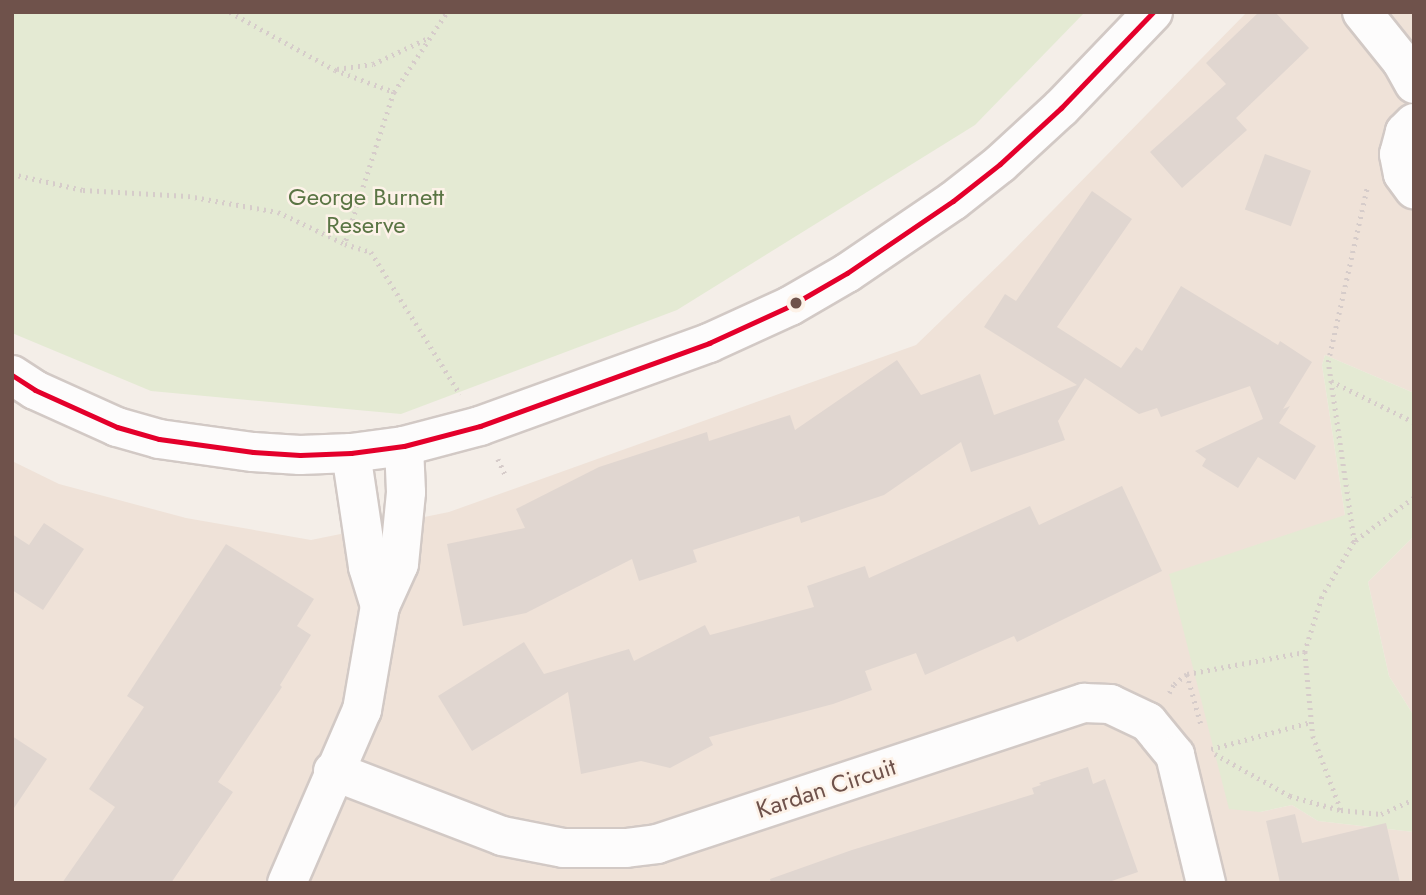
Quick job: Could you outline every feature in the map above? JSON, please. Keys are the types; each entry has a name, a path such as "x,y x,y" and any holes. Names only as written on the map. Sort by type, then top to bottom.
{"street":[{"path":"12,375 73,408 117,427 159,439 253,452 300,455 351,453 404,446 480,426 709,343 790,306 847,273 953,201 1000,164 1060,108 1153,12"},
{"path":"1362,12 1402,62 1414,83"},
{"path":"1408,182 1399,164 1401,143 1414,123"},
{"path":"286,883 362,710 380,606 399,564 406,492 404,446"},
{"path":"351,453 368,567 380,606"},
{"name":"Kardan Circuit","path":"333,771 502,836 563,848 626,848 657,844 1084,703 1110,704 1136,713 1152,725 1175,755 1206,883"}],"path":[{"path":"230,12 335,70 394,92"},
{"path":"345,244 394,92 447,12"},
{"path":"335,70 373,64 428,38"},
{"path":"12,174 83,190 188,196 278,212 345,244 371,252 480,426"},
{"path":"1354,541 1328,362 1367,187 1408,182"},
{"path":"1331,381 1414,422"},
{"path":"1341,810 1312,736 1305,652 1322,597 1354,541 1414,498"},
{"path":"1187,674 1305,652"},
{"path":"1311,722 1208,750 1290,796 1341,810 1381,814 1414,799"}],"shaded area":[{"path":"1247,12 1414,12 1414,393 1325,355 1322,365 1345,515 1260,812 1292,805 1318,821 1414,832 1414,883 12,883 12,461 59,484 186,518 311,540 449,512 916,345 1006,258"},
{"path":"1414,536 1414,716 1389,676 1368,582"}],"green space":[{"name":"George Burnett Reserve","path":"12,12 1085,12 975,125 677,310 401,414 151,391 12,333"},
{"path":"1325,355 1414,393 1414,536 1368,582 1389,676 1414,716 1414,832 1318,821 1292,805 1260,812 1229,809 1169,574 1345,515 1322,365"}],"building":[{"path":"1259,12 1275,12 1309,48 1236,118 1247,130 1182,188 1150,152 1226,84 1206,63"},
{"path":"1265,154 1311,171 1291,226 1245,209"},
{"path":"1092,191 1132,219 1057,327 1121,368 1136,347 1142,351 1181,286 1278,345 1280,341 1312,362 1283,409 1290,406 1279,423 1316,446 1295,480 1258,457 1238,488 1202,466 1206,459 1195,451 1263,419 1250,386 1161,417 1157,408 1139,414 1085,378 1058,421 1065,440 971,472 961,442 884,495 801,523 799,516 693,550 697,562 639,581 632,559 526,613 463,626 447,544 525,528 516,509 599,467 707,432 709,441 790,415 795,430 897,360 921,395 980,374 994,415 1077,385 984,327 1005,294 1016,301"},
{"path":"1122,486 1162,571 1017,642 1014,636 925,675 916,653 865,671 872,690 833,704 709,737 713,745 670,768 641,761 581,774 568,692 472,751 438,696 524,642 544,674 629,649 634,661 705,625 710,635 814,607 807,586 865,566 869,578 1030,506 1039,525"},
{"path":"44,523 84,549 43,610 12,590 12,534 29,545"},
{"path":"226,544 314,599 297,626 311,635 280,685 282,687 218,782 233,792 171,883 62,883 115,807 89,789 144,707 127,696"},
{"path":"12,736 47,759 12,811"},
{"path":"1088,767 1093,784 1105,779 1138,872 1106,883 771,883 770,879 852,850 1034,794 1032,788 1041,785 1039,783"},
{"path":"1295,814 1302,843 1386,823 1400,883 1280,883 1266,821"}],"transit line":[{"path":"12,375 35,390 117,427 159,439 253,452 300,455 351,453 404,446 480,426 709,343 790,306 847,273 953,201 1000,164 1061,108 1153,12"}]}
